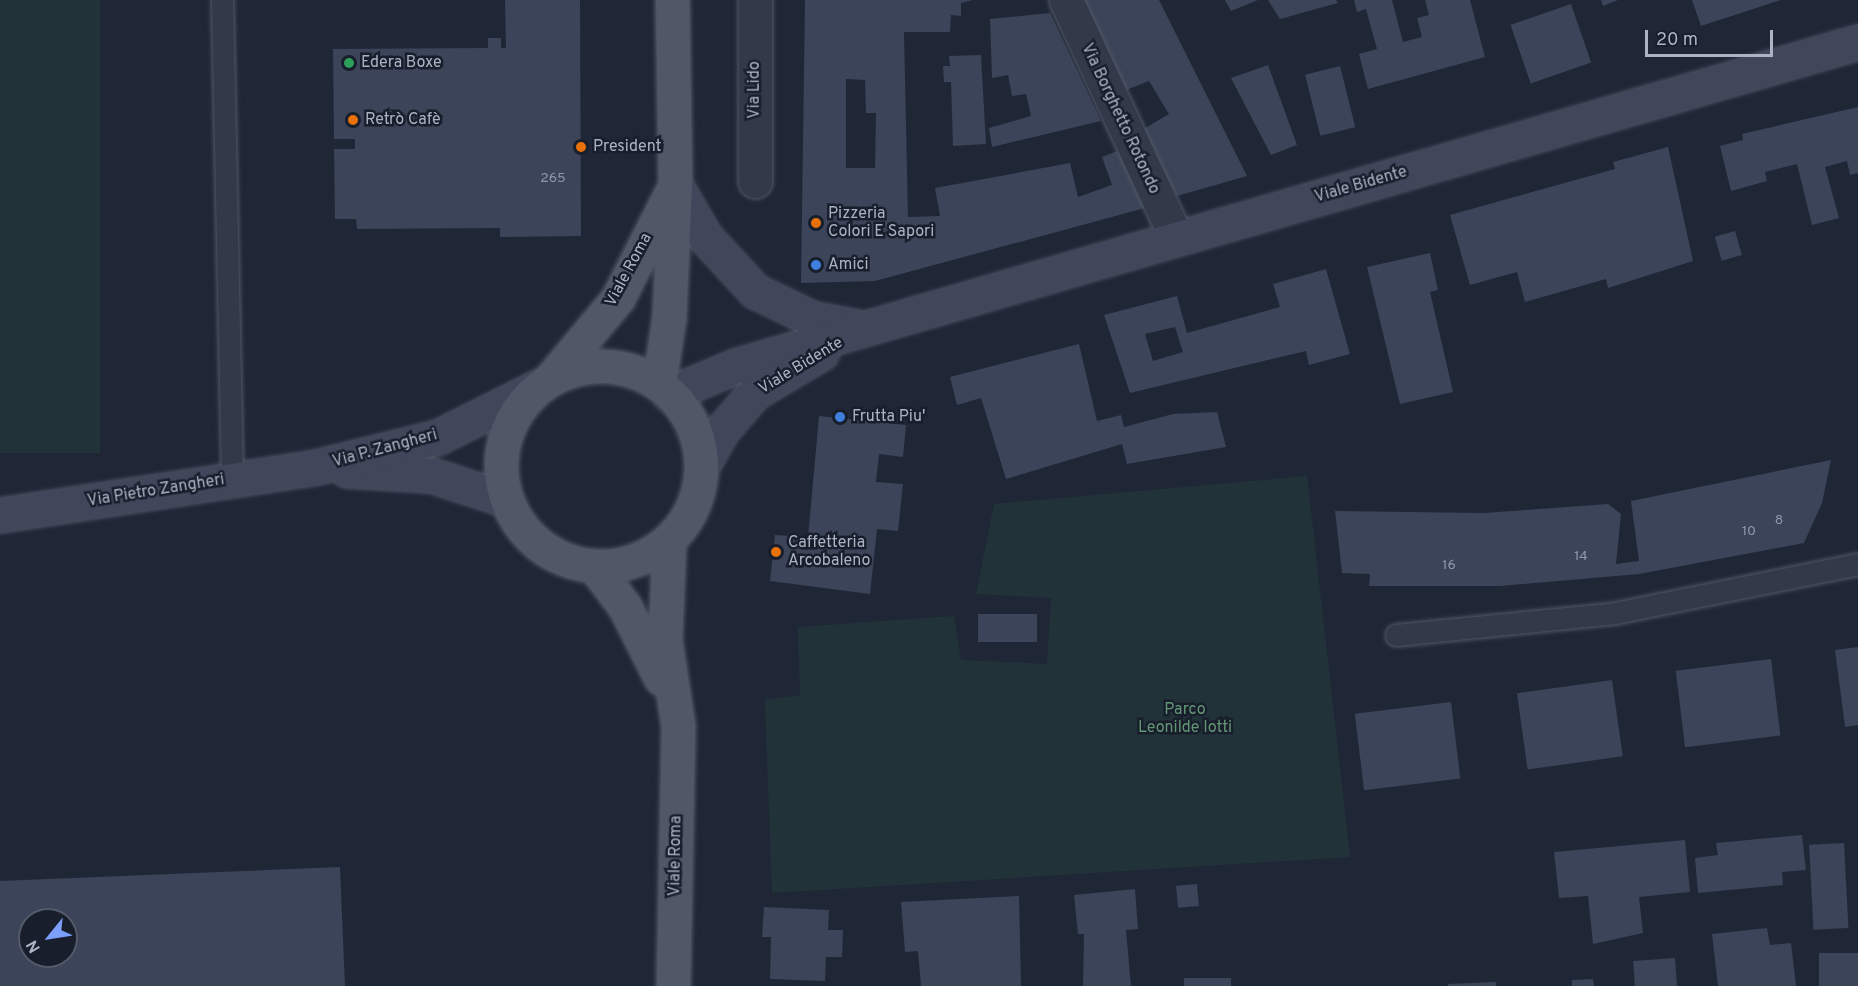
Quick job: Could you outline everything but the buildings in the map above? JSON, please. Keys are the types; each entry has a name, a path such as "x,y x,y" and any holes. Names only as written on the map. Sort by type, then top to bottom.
{"main road":[{"name":"Viale Roma","path":"664,388 675,185 672,0"},
{"name":"Viale Roma","path":"544,383 618,298 675,185"},
{"path":"588,365 616,367 664,388 697,435 701,467 698,494 669,540 647,556 595,567 540,547 505,499 503,439 515,411 544,383 588,365"},
{"name":"Viale Roma","path":"669,540 665,639 678,726 674,986"},
{"name":"Viale Roma","path":"595,567 654,660 678,726"}],"street":[{"name":"Via Lido","path":"755,0 755,181"},
{"name":"Via Borghetto Rotondo","path":"1066,0 1176,237"},
{"name":"Viale Bidente","path":"664,388 1176,237 1858,42"},
{"name":"Viale Bidente","path":"675,185 705,237 755,291 813,319 864,328"},
{"name":"Viale Bidente","path":"701,467 722,430 755,392 864,328"},
{"name":"Via P. Zangheri","path":"312,468 438,437 544,383"},
{"name":"Via Pietro Zangheri","path":"0,515 312,468"},
{"name":"Via P. Zangheri","path":"312,468 431,475 505,499"}],"lane":[{"path":"222,0 232,479"},
{"path":"1396,635 1616,613 1858,564"}],"green space":[{"path":"0,0 100,0 100,453 0,453"},
{"name":"Parco Leonilde Iotti","path":"1307,476 1350,857 772,893 765,700 800,695 798,627 954,616 961,660 1047,664 1051,598 976,594 994,504"}],"place":[{"name":"Edera Boxe","path":"349,63"},
{"name":"Retrò Cafè","path":"353,120"},
{"name":"President","path":"581,147"},
{"name":"Pizzeria Colori E Sapori","path":"816,223"},
{"name":"Amici","path":"816,265"},
{"name":"Frutta Piu'","path":"840,417"},
{"name":"Caffetteria Arcobaleno","path":"776,552"}]}
